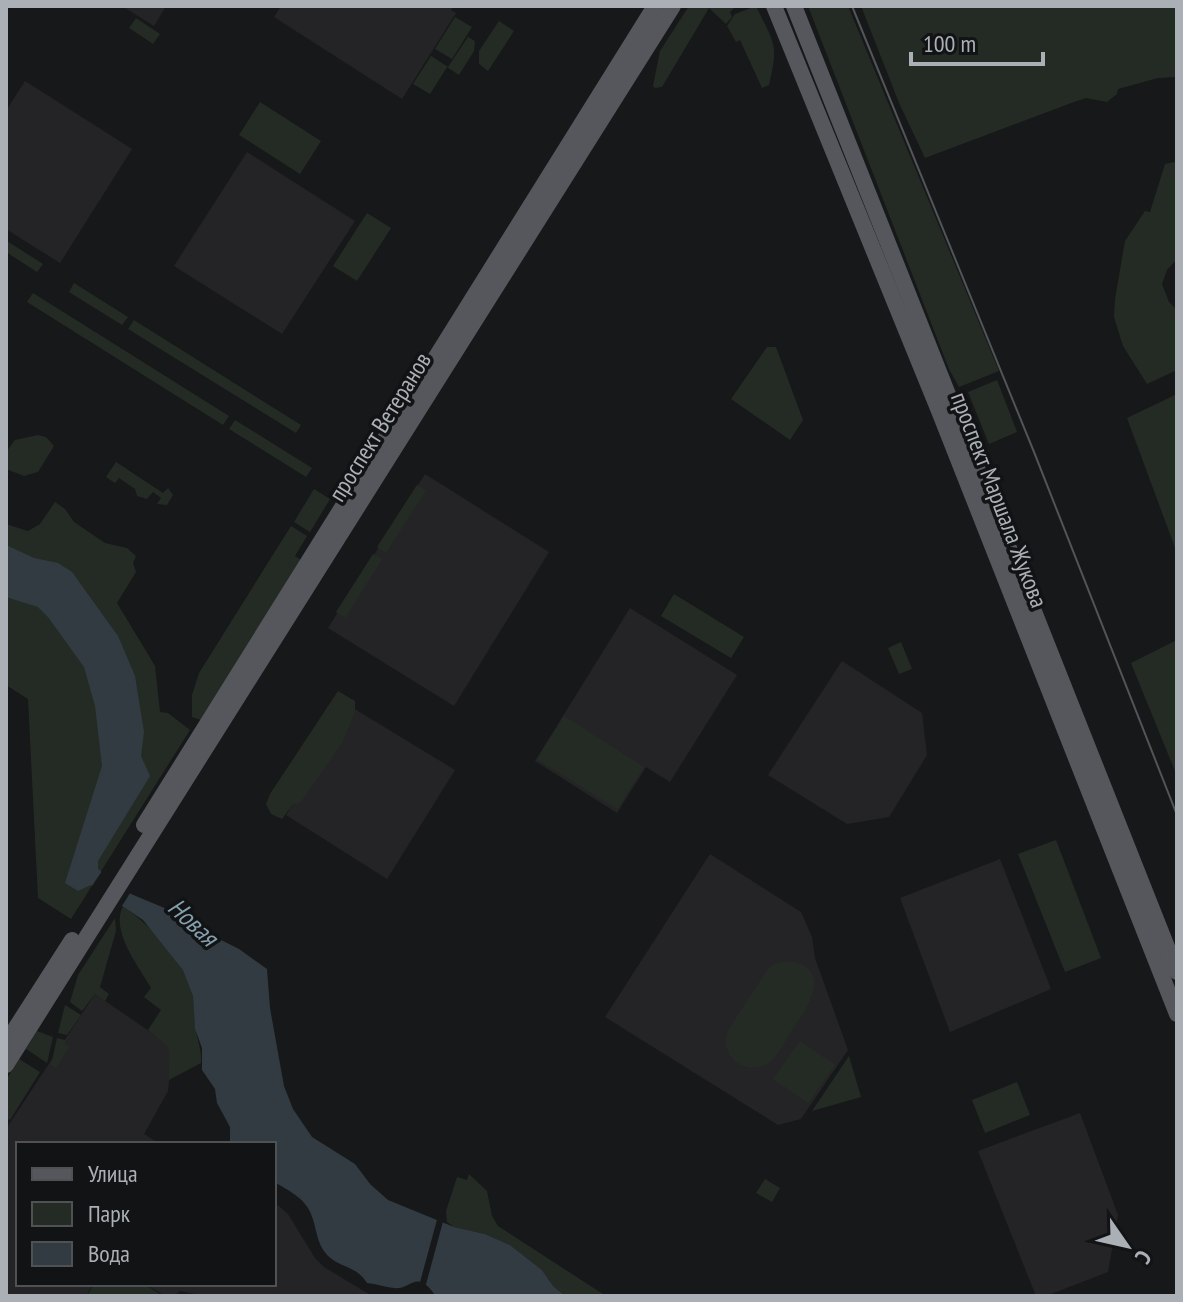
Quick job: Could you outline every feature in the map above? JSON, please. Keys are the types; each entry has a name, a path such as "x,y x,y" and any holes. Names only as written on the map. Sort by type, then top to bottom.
{"main road":[{"name":"проспект Ветеранов","path":"122,870 655,6"},
{"name":"проспект Ветеранов","path":"122,870 673,6"},
{"name":"проспект Маршала Жукова","path":"774,6 939,411 1177,1014"},
{"name":"проспект Маршала Жукова","path":"794,6 1177,972"},
{"path":"6,1043 122,870"},
{"path":"6,1065 103,900"}],"shaded area":[{"path":"122,6 166,6 154,26"},
{"path":"281,6 454,6 451,10 456,13 402,99 274,17"},
{"path":"25,81 132,149 60,263 6,229 6,111"},
{"path":"247,152 355,221 282,334 174,266"},
{"path":"425,474 549,552 454,706 328,628"},
{"path":"630,608 737,675 670,782 646,767 617,813 535,761"},
{"path":"842,661 922,713 927,755 889,817 847,824 768,775"},
{"path":"353,708 455,770 387,879 286,815"},
{"path":"710,854 801,912 812,937 815,958 848,1050 801,1119 778,1125 605,1017"},
{"path":"1000,859 1051,989 950,1032 900,898"},
{"path":"95,994 165,1042 172,1052 168,1091 144,1134 157,1142 16,1142 16,1286 92,1286 86,1296 6,1296 6,1129"},
{"path":"1080,1113 1118,1215 1108,1272 1046,1296 1036,1296 978,1151"},
{"path":"276,1204 288,1214 324,1267 372,1296 204,1296 180,1291 174,1296 165,1296 148,1286 276,1286"}],"green space":[{"path":"689,6 736,6 726,24 709,8 662,87 655,88 660,51"},
{"path":"756,6 771,37 774,52 769,85 762,88 740,40 736,42 727,26 735,14"},
{"path":"808,6 848,6 999,371 959,387 949,369"},
{"path":"861,6 1177,6 1177,77 1158,78 1118,89 1117,94 1107,102 1086,98 925,158 899,103"},
{"path":"455,17 472,27 452,59 435,49"},
{"path":"136,18 160,34 153,44 129,28"},
{"path":"499,21 514,31 488,71 479,64 479,51"},
{"path":"468,37 475,41 474,51 459,75 447,67 430,94 413,84 431,56 448,67"},
{"path":"260,102 321,141 300,174 239,135"},
{"path":"1174,162 1177,165 1177,259 1167,270 1162,284 1169,302 1177,310 1177,370 1147,384 1123,346 1114,317 1115,299 1125,241 1145,211 1150,212 1165,164"},
{"path":"367,213 391,228 357,281 333,266"},
{"path":"7,241 43,264 37,272 6,252"},
{"path":"74,283 128,317 122,325 69,292"},
{"path":"33,293 229,416 223,425 27,302"},
{"path":"134,320 301,425 296,433 128,329"},
{"path":"767,347 776,347 803,420 790,440 731,399"},
{"path":"997,380 1017,432 989,444 968,392"},
{"path":"1177,394 1177,553 1127,418"},
{"path":"235,420 312,468 306,477 229,429"},
{"path":"38,435 46,437 54,446 38,472 24,476 6,469 6,452 15,440"},
{"path":"116,462 163,493 168,488 173,495 167,505 157,504 161,498 153,492 147,499 137,496 135,489 119,478 115,483 106,477"},
{"path":"417,485 426,490 386,553 377,547"},
{"path":"314,489 330,499 310,532 294,522"},
{"path":"55,502 65,509 74,522 105,543 127,548 136,556 133,563 136,572 117,603 155,666 160,712 168,713 190,730 71,919 38,898 28,699 6,685 6,524 28,531 40,524"},
{"path":"291,526 307,536 295,556 301,560 201,720 192,717 192,695 199,673"},
{"path":"373,554 382,559 345,618 336,612"},
{"path":"674,594 744,637 731,658 661,616"},
{"path":"1177,640 1177,776 1131,663"},
{"path":"901,642 912,669 899,674 888,648"},
{"path":"338,691 355,701 355,712 342,743 300,803 293,804 282,819 271,814 266,804 270,794"},
{"path":"564,716 644,767 617,809 537,759"},
{"path":"1056,840 1101,958 1065,972 1018,854"},
{"path":"123,906 166,945 190,983 201,1063 169,1080 169,1051 148,1030 161,1010 144,997 151,988 123,938 120,916"},
{"path":"115,918 116,931 100,987 109,994 105,1001 95,994 82,1011 70,1002 78,975"},
{"path":"788,961 803,965 811,972 814,981 809,1002 772,1060 764,1065 745,1067 730,1056 726,1041 728,1030 768,969"},
{"path":"65,1005 81,1015 67,1035 58,1033"},
{"path":"37,1031 53,1037 47,1063 26,1049"},
{"path":"57,1038 65,1040 69,1047 56,1068 51,1065"},
{"path":"800,1041 835,1065 808,1103 773,1079"},
{"path":"849,1056 861,1097 812,1111"},
{"path":"19,1059 40,1072 10,1120 6,1118 6,1080"},
{"path":"1017,1082 1030,1115 985,1133 972,1100"},
{"path":"469,1174 487,1191 492,1216 498,1226 606,1296 565,1296 542,1270 510,1245 447,1222 446,1211 457,1177 467,1180"},
{"path":"765,1179 780,1188 772,1202 756,1193"},
{"path":"93,1286 147,1286 163,1296 87,1296"}],"water":[{"path":"6,545 34,558 58,563 72,572 118,636 135,676 144,732 141,756 150,776 98,861 98,869 131,894 174,912 189,924 239,949 267,969 270,1008 284,1086 293,1109 312,1137 355,1164 370,1184 388,1200 454,1227 485,1234 510,1245 542,1270 565,1296 445,1296 435,1295 418,1281 400,1288 367,1283 358,1273 327,1255 305,1203 276,1183 276,1142 230,1142 230,1127 217,1103 215,1089 202,1070 202,1048 195,1029 193,996 183,970 143,920 91,885 78,891 65,883 102,766 95,706 84,667 48,617 38,607 6,597"}],"pier":[{"path":"104,868 132,890 120,909 90,889"},
{"path":"438,1216 444,1218 425,1288 419,1286"}],"tram line":[{"path":"852,6 1034,452 1177,815"}],"water label":[{"name":"Новая","path":"193,922"}]}
